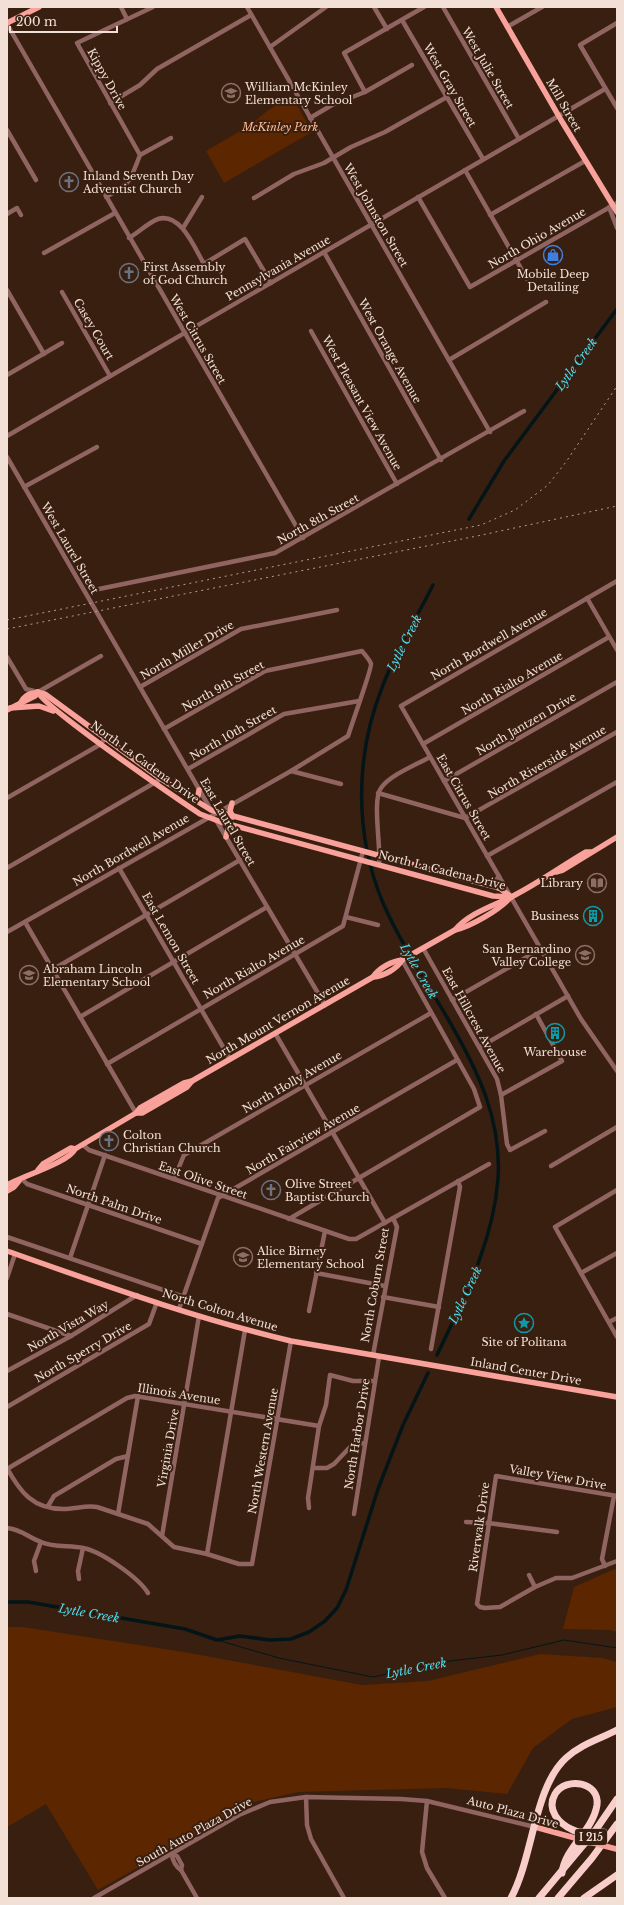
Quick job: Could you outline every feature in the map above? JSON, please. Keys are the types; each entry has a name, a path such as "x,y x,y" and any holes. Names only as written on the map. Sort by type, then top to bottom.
{"highway":[{"path":"511,1898 519,1881 546,1789 559,1766 566,1758 581,1747 617,1730"},
{"path":"562,1873 564,1862 590,1821 597,1804 596,1796 592,1790 581,1783 569,1783 565,1785 555,1794 552,1808 554,1815 559,1822 573,1830 590,1836 597,1842"},
{"name":"I 215","path":"539,1898 562,1873 596,1831 617,1799"},
{"name":"I 215","path":"558,1898 589,1863 617,1824"},
{"path":"584,1898 617,1874"}],"main road":[{"path":"7,23 39,7"},
{"name":"Mill Street","path":"496,7 585,161 617,212"},
{"path":"9,709 22,700 25,702 35,696 38,692"},
{"name":"North La Cadena Drive","path":"38,692 41,698 66,718 156,783 207,817 234,826 377,863 499,897 511,897"},
{"name":"North La Cadena Drive","path":"38,692 45,694 161,779 214,812 492,886 501,889 511,897"},
{"path":"9,709 39,706 66,718"},
{"path":"193,800 198,796 200,790"},
{"path":"232,803 230,811 233,817"},
{"path":"226,837 228,829 234,826"},
{"path":"276,837 278,829"},
{"name":"North Mount Vernon Avenue","path":"7,1185 59,1162 74,1153 75,1149 136,1114 142,1113 155,1106 187,1087 192,1081 374,977 377,971 396,960 402,960 455,930 462,928 504,904 511,897 556,872 586,852 591,852 617,837"},
{"path":"459,886 461,878"},
{"name":"North Mount Vernon Avenue","path":"7,1191 14,1187 20,1180"},
{"name":"North Colton Avenue","path":"7,1251 199,1316 245,1330 291,1341 432,1366"},
{"name":"Inland Center Drive","path":"432,1366 617,1397"},
{"name":"Auto Plaza Drive","path":"535,1827 597,1842 616,1849"}],"street":[{"path":"121,7 127,19"},
{"name":"Kippy Drive","path":"140,155 77,43 153,7"},
{"name":"West Johnston Street","path":"247,7 490,432"},
{"path":"270,47 326,7"},
{"path":"374,7 387,29"},
{"name":"West Julie Street","path":"443,7 519,139"},
{"path":"507,27 542,7"},
{"path":"365,92 344,53 421,8"},
{"path":"110,103 134,89 157,69 251,15"},
{"name":"West Gray Street","path":"402,20 483,159"},
{"name":"West Citrus Street","path":"7,23 129,238 303,538"},
{"path":"617,23 580,45 617,108"},
{"path":"310,118 332,105 365,92 412,65"},
{"name":"Pennsylvania Avenue","path":"7,436 605,89"},
{"path":"254,198 294,174 318,166 447,97"},
{"path":"7,130 36,180"},
{"path":"106,197 126,186 131,179 140,155 171,138"},
{"path":"490,215 585,161"},
{"path":"465,170 527,279"},
{"path":"183,228 202,197"},
{"name":"North Ohio Avenue","path":"418,197 470,287 613,205"},
{"path":"613,205 617,228"},
{"path":"7,214 17,208 21,215"},
{"path":"44,254 115,213"},
{"path":"129,238 159,219 172,220 183,228 204,264 245,239 271,283"},
{"name":"West Orange Avenue","path":"324,252 441,460"},
{"path":"7,290 44,354"},
{"name":"Casey Court","path":"62,292 110,376"},
{"path":"449,360 546,302"},
{"name":"West Pleasant View Avenue","path":"311,331 397,484"},
{"path":"7,376 62,343"},
{"name":"North 8th Street","path":"99,589 275,553 441,460 524,411"},
{"path":"24,487 97,447"},
{"name":"West Laurel Street","path":"7,457 117,648"},
{"name":"North Bordwell Avenue","path":"401,706 617,582"},
{"path":"587,598 617,650"},
{"name":"North Miller Drive","path":"140,687 241,629 337,610"},
{"name":"North Rialto Avenue","path":"423,744 610,637"},
{"name":"East Laurel Street","path":"117,648 214,812 226,837 324,1005"},
{"name":"North 9th Street","path":"164,729 265,671 362,651 371,664 371,670 358,701"},
{"path":"7,658 26,689 38,692 101,656"},
{"name":"North Jantzen Drive","path":"444,781 617,682"},
{"path":"22,700 26,689"},
{"name":"North Bordwell Avenue","path":"7,932 348,736 358,701"},
{"name":"North 10th Street","path":"188,769 284,714 358,701"},
{"name":"East Citrus Street","path":"401,706 592,1037 617,1071"},
{"name":"North Riverside Avenue","path":"465,818 617,732"},
{"path":"7,798 102,744 105,738"},
{"path":"377,863 376,801 378,793 381,788 391,779 430,756"},
{"path":"291,770 341,784"},
{"path":"7,868 161,779"},
{"path":"487,856 617,782"},
{"path":"378,793 465,818"},
{"name":"North Rialto Avenue","path":"107,1064 343,926 363,852"},
{"path":"52,970 240,860"},
{"name":"East Lemon Street","path":"119,868 230,1059"},
{"path":"492,886 499,876"},
{"path":"80,1016 267,907"},
{"path":"346,917 378,925"},
{"path":"25,922 136,1114"},
{"name":"East Hillcrest Avenue","path":"423,948 497,1079 501,1095 507,1144 510,1150 545,1131"},
{"path":"452,1000 541,949"},
{"path":"289,1219 480,1108 474,1089 402,960"},
{"path":"480,1047 568,996"},
{"name":"North Holly Avenue","path":"174,1179 184,1155 431,1013"},
{"path":"501,1095 562,1061 536,1014"},
{"path":"275,1033 385,1223"},
{"name":"North Fairview Avenue","path":"222,1196 457,1060"},
{"path":"551,1166 617,1127"},
{"name":"East Olive Street","path":"83,1145 89,1150 349,1239 356,1239 489,1164"},
{"path":"70,1258 105,1155"},
{"name":"North Palm Drive","path":"20,1180 27,1184 202,1244"},
{"path":"431,1349 460,1187 458,1181"},
{"path":"617,1190 555,1227 617,1337"},
{"path":"179,1309 218,1198 222,1196"},
{"name":"North Coburn Street","path":"376,1356 383,1297 397,1227 393,1218"},
{"path":"309,1311 324,1230"},
{"name":"North Colton Avenue","path":"7,1237 184,1297"},
{"path":"581,1273 617,1253"},
{"path":"7,1278 15,1254"},
{"path":"316,1273 385,1286"},
{"name":"North Vista Way","path":"7,1372 71,1336 137,1295"},
{"path":"383,1297 439,1306"},
{"name":"North Sperry Drive","path":"7,1407 149,1324 157,1302"},
{"path":"7,1314 71,1336"},
{"name":"Virginia Drive","path":"162,1536 199,1316"},
{"path":"609,1322 617,1318"},
{"path":"7,1468 18,1488 35,1502 64,1509 93,1506 148,1524 174,1547 207,1554 245,1330"},
{"name":"North Western Avenue","path":"207,1554 239,1564 252,1564 291,1341"},
{"name":"North Harbor Drive","path":"354,1514 375,1381 376,1356"},
{"path":"309,1508 308,1498 320,1426 326,1405 330,1375 353,1380 375,1381"},
{"path":"118,1514 138,1396"},
{"name":"Illinois Avenue","path":"7,1468 127,1398 138,1396 320,1426"},
{"path":"313,1468 327,1468 334,1464 352,1445 365,1443"},
{"path":"48,1506 54,1496 116,1459 128,1456"},
{"name":"Valley View Drive","path":"496,1476 615,1496"},
{"name":"Riverwalk Drive","path":"496,1476 477,1604 480,1607 485,1608 500,1607 535,1587"},
{"path":"605,1566 602,1559 615,1496"},
{"path":"466,1522 488,1522 557,1532"},
{"path":"7,1528 19,1530 52,1546 83,1548 94,1551 115,1564 144,1586 148,1593"},
{"path":"36,1570 34,1561 41,1542"},
{"path":"79,1579 78,1571 83,1548"},
{"path":"529,1575 535,1587 556,1578 572,1578 617,1560"},
{"path":"306,1797 307,1825 311,1840 344,1898"},
{"name":"South Auto Plaza Drive","path":"94,1898 255,1808 270,1802 306,1797 427,1800"},
{"path":"427,1800 422,1852 427,1868 445,1898"},
{"name":"Auto Plaza Drive","path":"427,1800 535,1827"},
{"path":"172,1854 177,1856 182,1865 181,1870 197,1898"}],"green space":[{"name":"McKinley Park","path":"292,96 312,132 224,183 206,151 249,126 267,111"},
{"path":"617,1568 617,1632 611,1630 563,1629 574,1587"},
{"path":"7,1627 23,1627 184,1652 362,1685 428,1681 540,1654 603,1658 617,1662 617,1707 572,1719 533,1748 507,1794 446,1788 298,1792 254,1802 98,1890 46,1804 7,1827"}],"waterway":[{"name":"Lytle Creek","path":"469,519 504,461 617,309"},
{"name":"Lytle Creek","path":"433,585 394,660 374,711 367,738 363,766 362,794 363,822 367,850 383,903 406,948 469,1057 478,1076 492,1115 496,1136 498,1179 495,1203 484,1248 467,1291 437,1355"},
{"name":"Lytle Creek","path":"7,1602 28,1602 185,1629 217,1640 240,1636 270,1640 291,1639 309,1632 325,1621 337,1608 346,1590 378,1489 403,1425 428,1373"},
{"name":"Lytle Creek","path":"217,1640 279,1658 373,1677 441,1662 502,1655 564,1640 617,1648"}],"railway":[{"path":"7,620 481,525 515,510 548,485 566,462 617,386"},
{"path":"7,629 477,536 617,506"}],"place":[{"name":"William McKinley Elementary School","path":"231,93"},
{"name":"Inland Seventh Day Adventist Church","path":"69,182"},
{"name":"Mobile Deep Detailing","path":"553,255"},
{"name":"First Assembly of God Church","path":"129,273"},
{"name":"Library","path":"597,883"},
{"name":"Business","path":"593,916"},
{"name":"San Bernardino Valley College","path":"585,955"},
{"name":"Abraham Lincoln Elementary School","path":"29,975"},
{"name":"Warehouse","path":"555,1033"},
{"name":"Colton Christian Church","path":"109,1141"},
{"name":"Olive Street Baptist Church","path":"271,1190"},
{"name":"Alice Birney Elementary School","path":"243,1257"},
{"name":"Site of Politana","path":"524,1323"}]}
